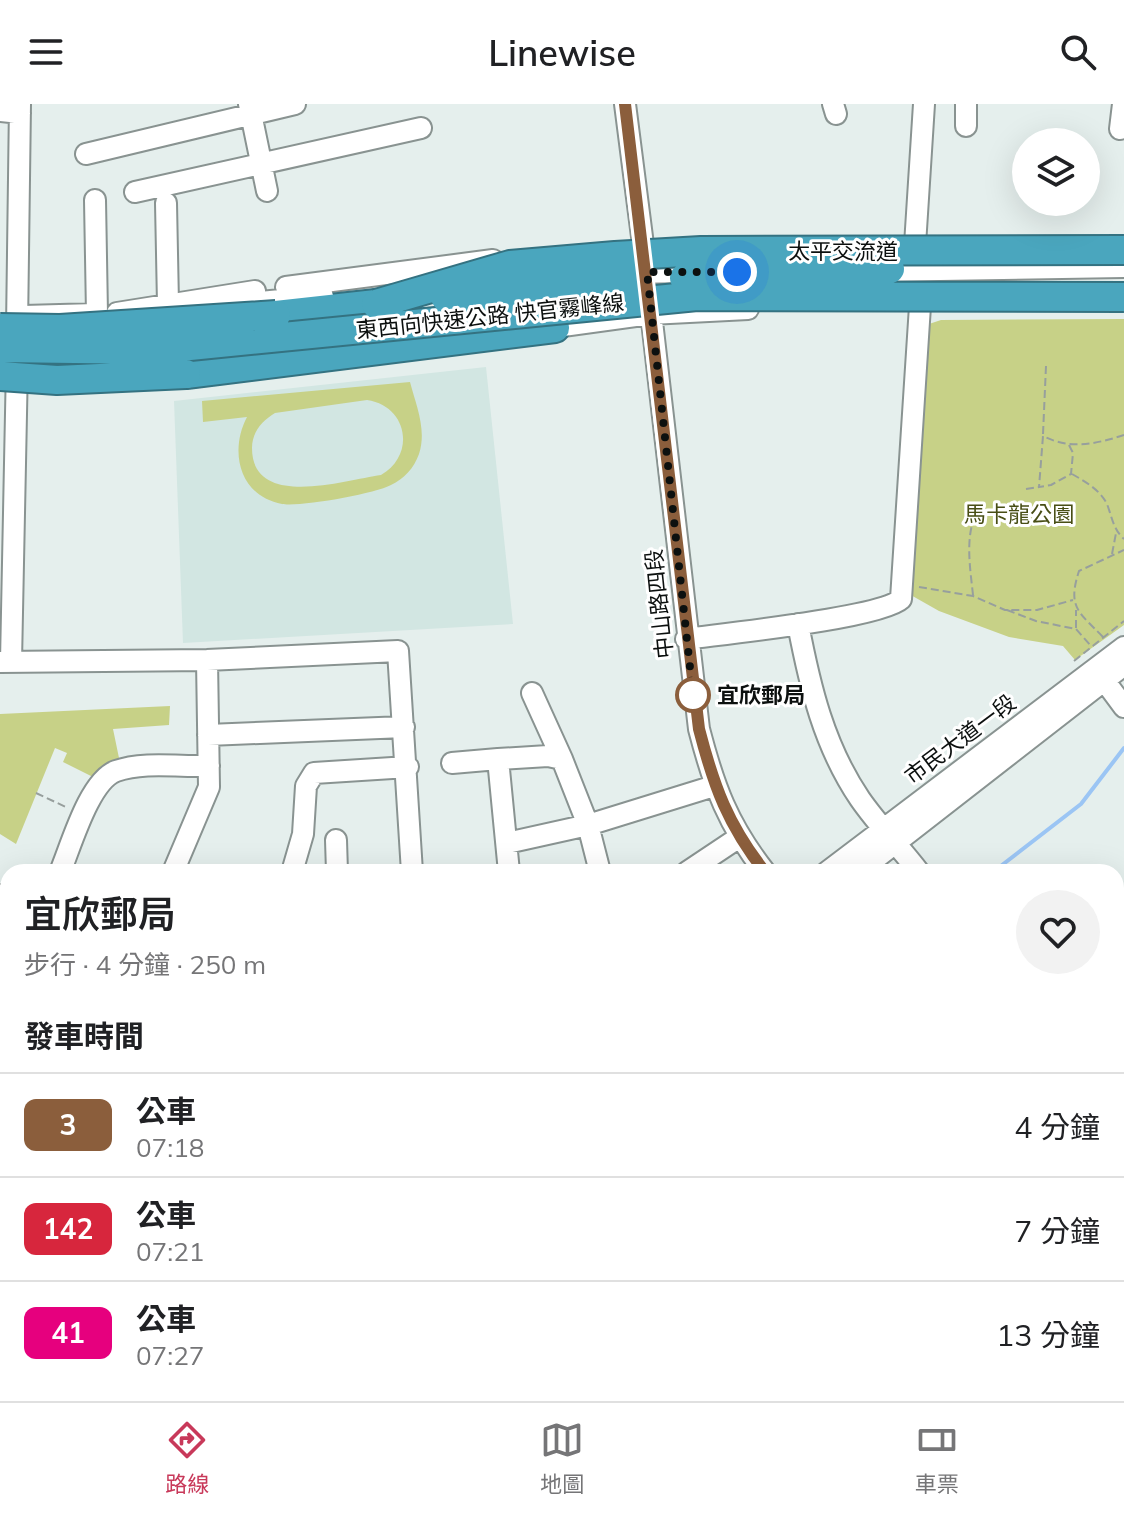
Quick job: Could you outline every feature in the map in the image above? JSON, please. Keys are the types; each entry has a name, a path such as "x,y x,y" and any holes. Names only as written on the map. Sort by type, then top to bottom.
{"highway":[{"name":"太平交流道","path":"376,304 510,265 615,256 701,251 1124,250"},
{"name":"東西向快速公路 快官霧峰線","path":"6,319 60,329 276,315 701,277 1007,264 1124,266"},
{"name":"東西向快速公路 快官霧峰線","path":"6,372 150,350 697,296 1124,297"},
{"path":"6,372 57,380 186,374 555,328"}],"street":[{"path":"86,154 250,109 295,104"},
{"name":"中山路四段","path":"625,104 699,729 714,786 738,838 759,864"},
{"path":"915,245 924,104"},
{"path":"966,104 966,126"},
{"path":"1120,129 1123,104"},
{"path":"13,109 6,319 6,662 207,660 398,651 408,767 412,864"},
{"path":"250,109 267,191"},
{"path":"135,192 421,128"},
{"path":"95,200 107,313"},
{"path":"166,203 168,304"},
{"path":"107,313 410,269 644,247 1124,243"},
{"path":"6,319 530,276 1124,266"},
{"path":"6,372 218,383 415,359 555,328 650,314 920,306 1124,306"},
{"path":"686,639 798,624 893,605 901,599 920,306"},
{"path":"798,624 810,687 835,755 889,836 912,864"},
{"name":"市民大道一段","path":"841,864 889,836 1099,675 1124,647"},
{"path":"176,864 209,787 207,660"},
{"name":"市民大道一段","path":"1099,675 1124,665"},
{"path":"1099,675 1124,707"},
{"path":"532,693 588,825 598,864"},
{"path":"208,735 404,727"},
{"path":"452,763 548,756 562,759"},
{"path":"498,759 508,864"},
{"path":"63,864 93,791 114,771 209,766"},
{"path":"294,864 303,834 306,786 314,773 408,767"},
{"path":"507,843 588,825 714,786"},
{"name":"市民大道一段","path":"865,864 889,836"},
{"path":"699,864 738,838"},
{"path":"336,840 337,864"}],"path":[{"path":"1039,487 1046,366"},
{"path":"1043,436 1069,445 1124,435"},
{"path":"1069,445 1073,453 1071,474"},
{"path":"1026,489 1051,485 1071,474"},
{"path":"1071,474 1090,484 1105,501 1116,532 1124,539"},
{"path":"973,596 969,560 973,516 982,504"},
{"path":"1112,554 1116,532"},
{"path":"1076,629 1073,600 1079,571 1124,550"},
{"path":"903,585 973,596 1036,621 1076,629 1091,646"},
{"path":"1005,610 1037,610 1073,600"},
{"path":"1076,609 1103,637"},
{"path":"1074,661 1124,621"},
{"path":"36,793 83,816"}],"shaded area":[{"path":"486,367 513,624 183,643 174,401"}],"green space":[{"name":"馬卡龍公園","path":"1124,319 1124,625 1075,660 1063,646 1009,637 939,611 909,594 925,330 929,324 941,320"},
{"path":"410,382 420,418 421,445 411,468 391,485 337,499 282,504 256,492 242,470 239,444 247,417 203,422 202,401","holes":["367,400 381,404 399,421 403,444 392,466 381,475 303,487 267,479 256,467 252,448 254,437 262,423 275,413"]},
{"path":"170,706 169,725 113,729 119,758 97,779 63,762 67,753 55,748 16,844 0,834 0,714"}],"waterway":[{"path":"1003,864 1081,804 1124,748"}],"bus line":[{"name":"3","path":"625,104 699,729 714,786 725,812 738,838 759,864"}],"place":[{"name":"宜欣郵局","path":"693,695"}],"route":[{"path":"693,695 647,272 737,272"}]}
